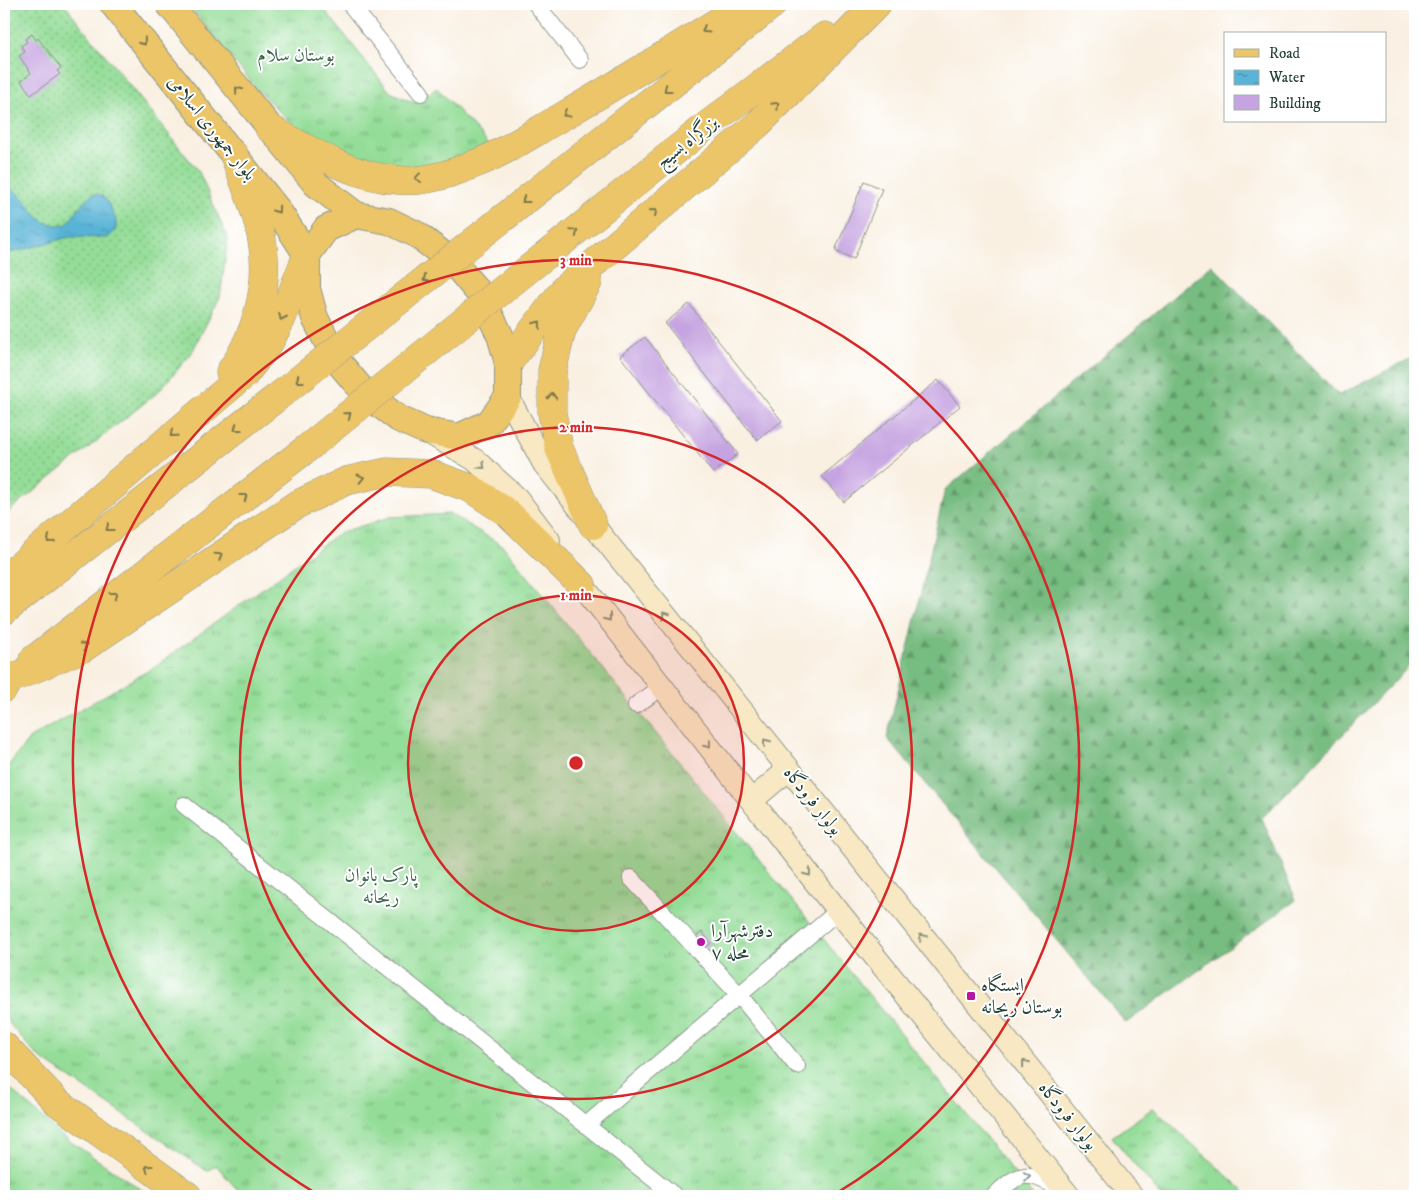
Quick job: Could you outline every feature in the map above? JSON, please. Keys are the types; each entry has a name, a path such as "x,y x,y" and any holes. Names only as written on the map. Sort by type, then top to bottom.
{"highway":[{"path":"269,128 330,162 363,175 400,181 438,176 472,165 530,135 746,4"},
{"path":"4,611 773,4"},
{"name":"بزرگراه بسیج","path":"5,684 310,446 706,126 868,4"},
{"path":"508,363 565,288 758,124 877,4"},
{"path":"207,405 235,364 254,328 264,288 263,247 254,211 234,155"},
{"path":"593,525 559,448 552,412 552,371 562,330 604,254"},
{"path":"4,579 244,375 269,343 282,318 307,255"},
{"path":"5,684 83,648 296,505 346,481 387,472 432,474 470,488 508,513 582,585"},
{"path":"4,1046 57,1102 188,1196"}],"main road":[{"name":"بلوار جمهوری اسلامی","path":"113,4 277,209 307,255"},
{"path":"169,4 316,184 356,215 389,220 416,234 453,262 467,277 490,312 500,335 508,363 508,397 489,424 459,438 426,431"},
{"path":"356,215 326,229 307,255 307,289 309,298 315,318 336,359 362,390 379,404 399,419 426,431 475,460 517,498 582,585 838,911 1066,1193"},
{"name":"بولوار فرودگاه","path":"508,397 544,464 1132,1196"},
{"path":"752,800 788,770"}],"street":[{"path":"350,4 421,93"},
{"path":"536,4 580,60"},
{"path":"636,705 662,687"},
{"path":"184,805 675,1196"},
{"path":"631,878 740,996 797,1066"},
{"path":"586,1125 838,911"},
{"path":"994,1196 1009,1182 1026,1175 1035,1175 1066,1193"}],"green space":[{"path":"4,4 64,4 199,172 228,239 220,297 191,354 158,392 4,515"},
{"name":"بوستان سلام","path":"188,4 320,4 390,92 415,103 437,88 489,144 444,167 400,170 354,161 306,139 257,89"},
{"path":"1212,265 1339,395 1415,356 1415,660 1262,818 1296,900 1126,1023 887,738 945,490"},
{"name":"پارک بانوان ریحانه","path":"450,514 503,546 1033,1196 243,1196 216,1165 207,1171 36,1055 4,1014 4,762 8,766 30,738 153,668 339,533 390,517"},
{"path":"4,1083 62,1136 151,1196 4,1196"},
{"path":"1153,1108 1249,1196 1161,1196 1112,1137"}],"water":[{"path":"4,187 13,190 38,216 54,225 66,225 86,200 97,194 103,197 109,205 116,221 115,231 108,238 69,237 14,252 4,252"}],"building":[{"path":"32,34 36,40 38,38 61,68 57,71 60,74 31,95 21,81 31,73 19,56 25,52 21,46 27,42 25,39"},
{"path":"864,181 882,189 854,259 835,251"},
{"path":"689,304 782,421 757,440 665,323"},
{"path":"645,337 738,454 713,473 620,356"},
{"path":"938,380 960,406 844,502 822,476"},
{"name":"دفترشهرآرا محله ۷","path":"702,932 711,943 701,952 690,941"}],"place":[{"name":"دفترشهرآرا محله ۷","path":"701,942"},
{"name":"ایستگاه بوستان ریحانه","path":"971,996"}]}
